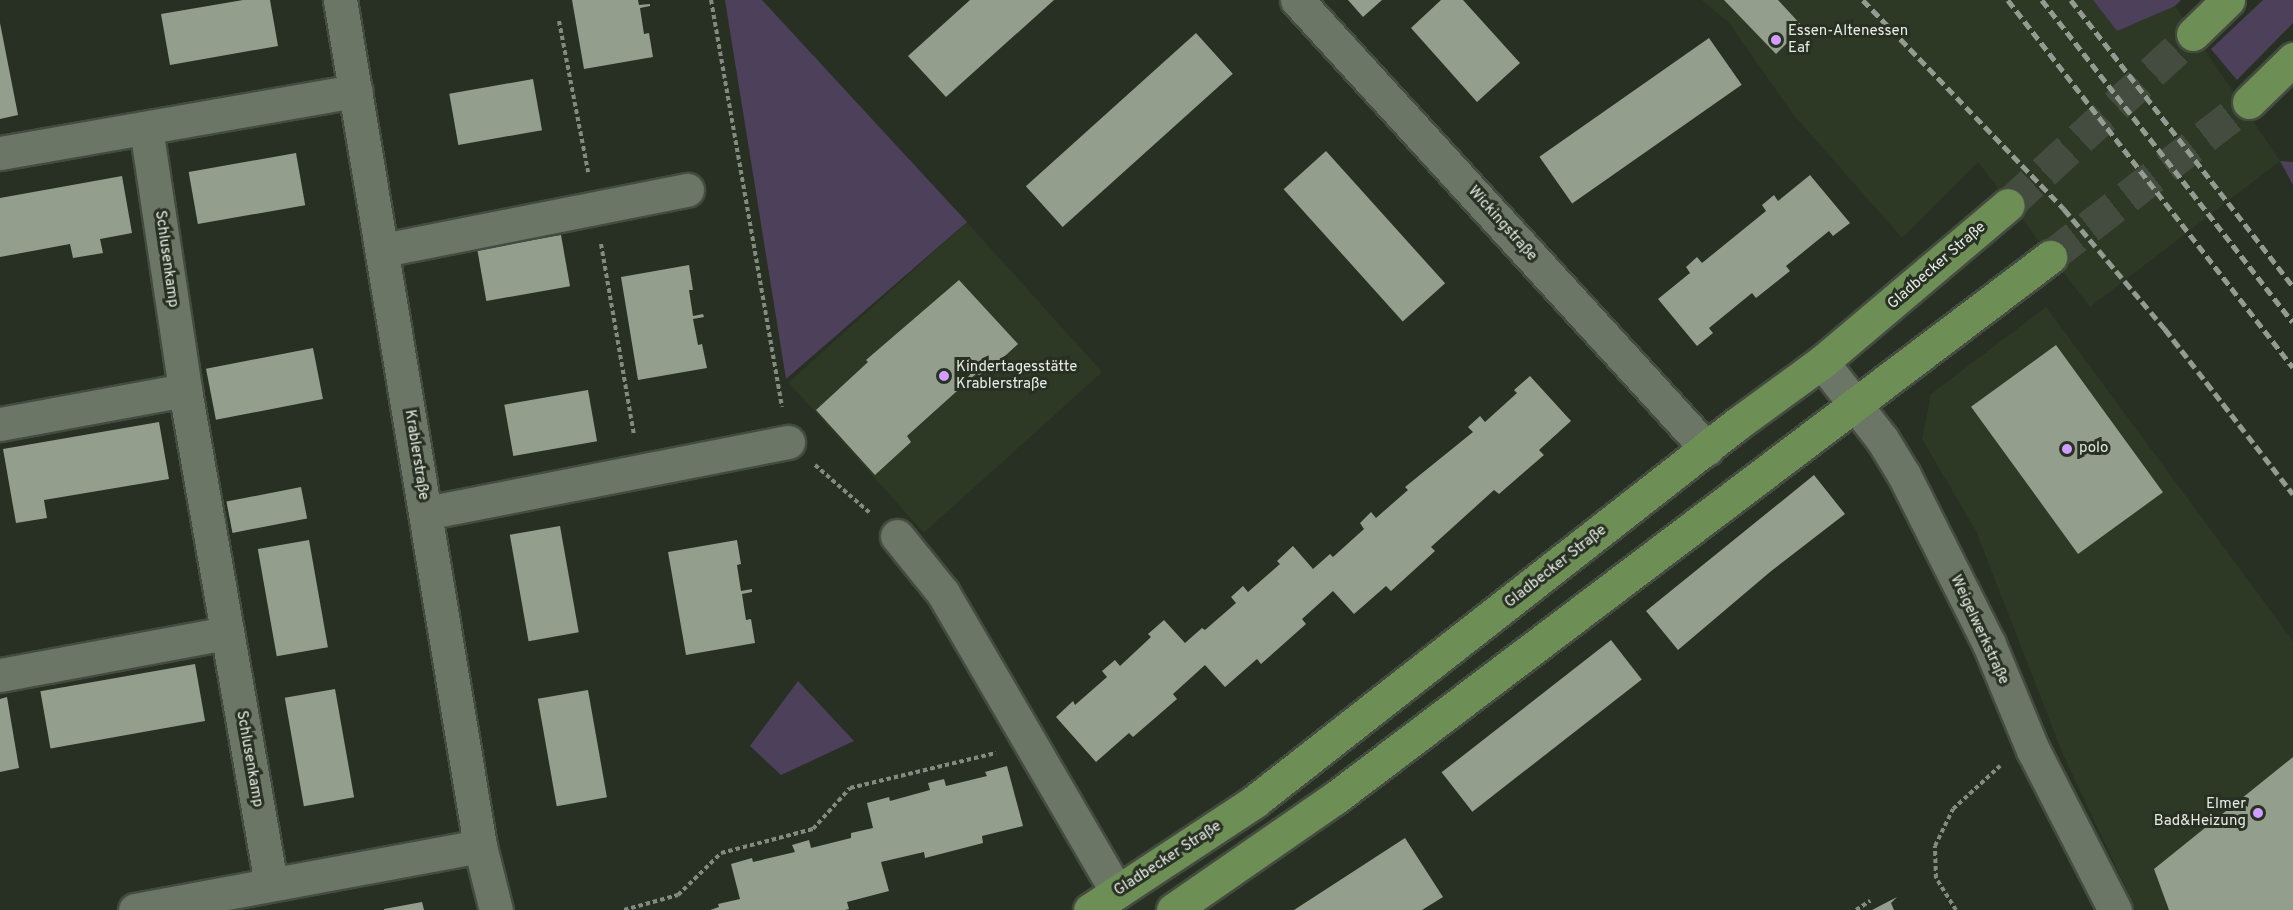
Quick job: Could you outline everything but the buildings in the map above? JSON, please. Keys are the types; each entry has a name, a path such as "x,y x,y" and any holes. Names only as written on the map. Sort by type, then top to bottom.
{"main road":[{"path":"2193,34 2228,0"},
{"path":"2249,102 2293,59"},
{"name":"Gladbecker Straße","path":"1090,910 1255,801 1822,362 2007,204"},
{"path":"1174,910 1335,798 1777,461 1857,405 2050,257"}],"street":[{"name":"Krablerstraße","path":"340,0 480,846 496,910"},
{"name":"Wickingstraße","path":"1297,0 1707,449"},
{"path":"0,153 356,91"},
{"name":"Schlusenkamp","path":"146,128 185,390 271,884"},
{"path":"383,250 687,190"},
{"name":"Weigelwerkstraße","path":"1822,362 1857,405 1904,475 1989,644 2033,750 2115,910"},
{"path":"0,424 185,390"},
{"path":"426,513 788,442"},
{"path":"897,536 943,593 1117,892"},
{"path":"0,675 227,633"},
{"path":"135,910 480,846"}],"path":[{"path":"711,0 788,442 897,536"},
{"path":"624,910 678,895 721,854 813,829 850,788 1032,745"},
{"path":"1956,910 1936,878 1935,846 1953,809 2007,759"},
{"path":"1856,910 1870,901"}],"shaded area":[{"path":"725,0 762,0 967,222 786,379"},
{"path":"1702,0 2171,0 2280,161 2090,307 1978,162 1902,238 1793,114 1729,23"},
{"path":"2093,0 2181,0 2175,6 2117,31"},
{"path":"2263,0 2293,0 2293,23 2237,80 2211,49"},
{"path":"2280,161 2293,162 2293,185"},
{"name":"Kindertagesstätte Krablerstraße","path":"967,222 1102,372 924,533 789,383"},
{"path":"2046,307 2293,641 2293,910 2136,910 2062,752 1976,531 1922,439 1931,394"},
{"path":"798,681 854,741 781,775 750,746"}],"tunnel":[{"path":"2008,205 2193,34"},
{"path":"2050,257 2249,102"}],"railway":[{"path":"1863,0 2064,209 2165,329 2293,494"},
{"path":"2008,0 2293,368"},
{"path":"2042,0 2293,322"},
{"path":"2071,0 2293,286"}],"place":[{"name":"Essen-Altenessen Eaf","path":"1776,40"},
{"name":"Kindertagesstätte Krablerstraße","path":"944,376"},
{"name":"polo","path":"2067,449"},
{"name":"Elmer Bad&Heizung","path":"2258,813"}]}
